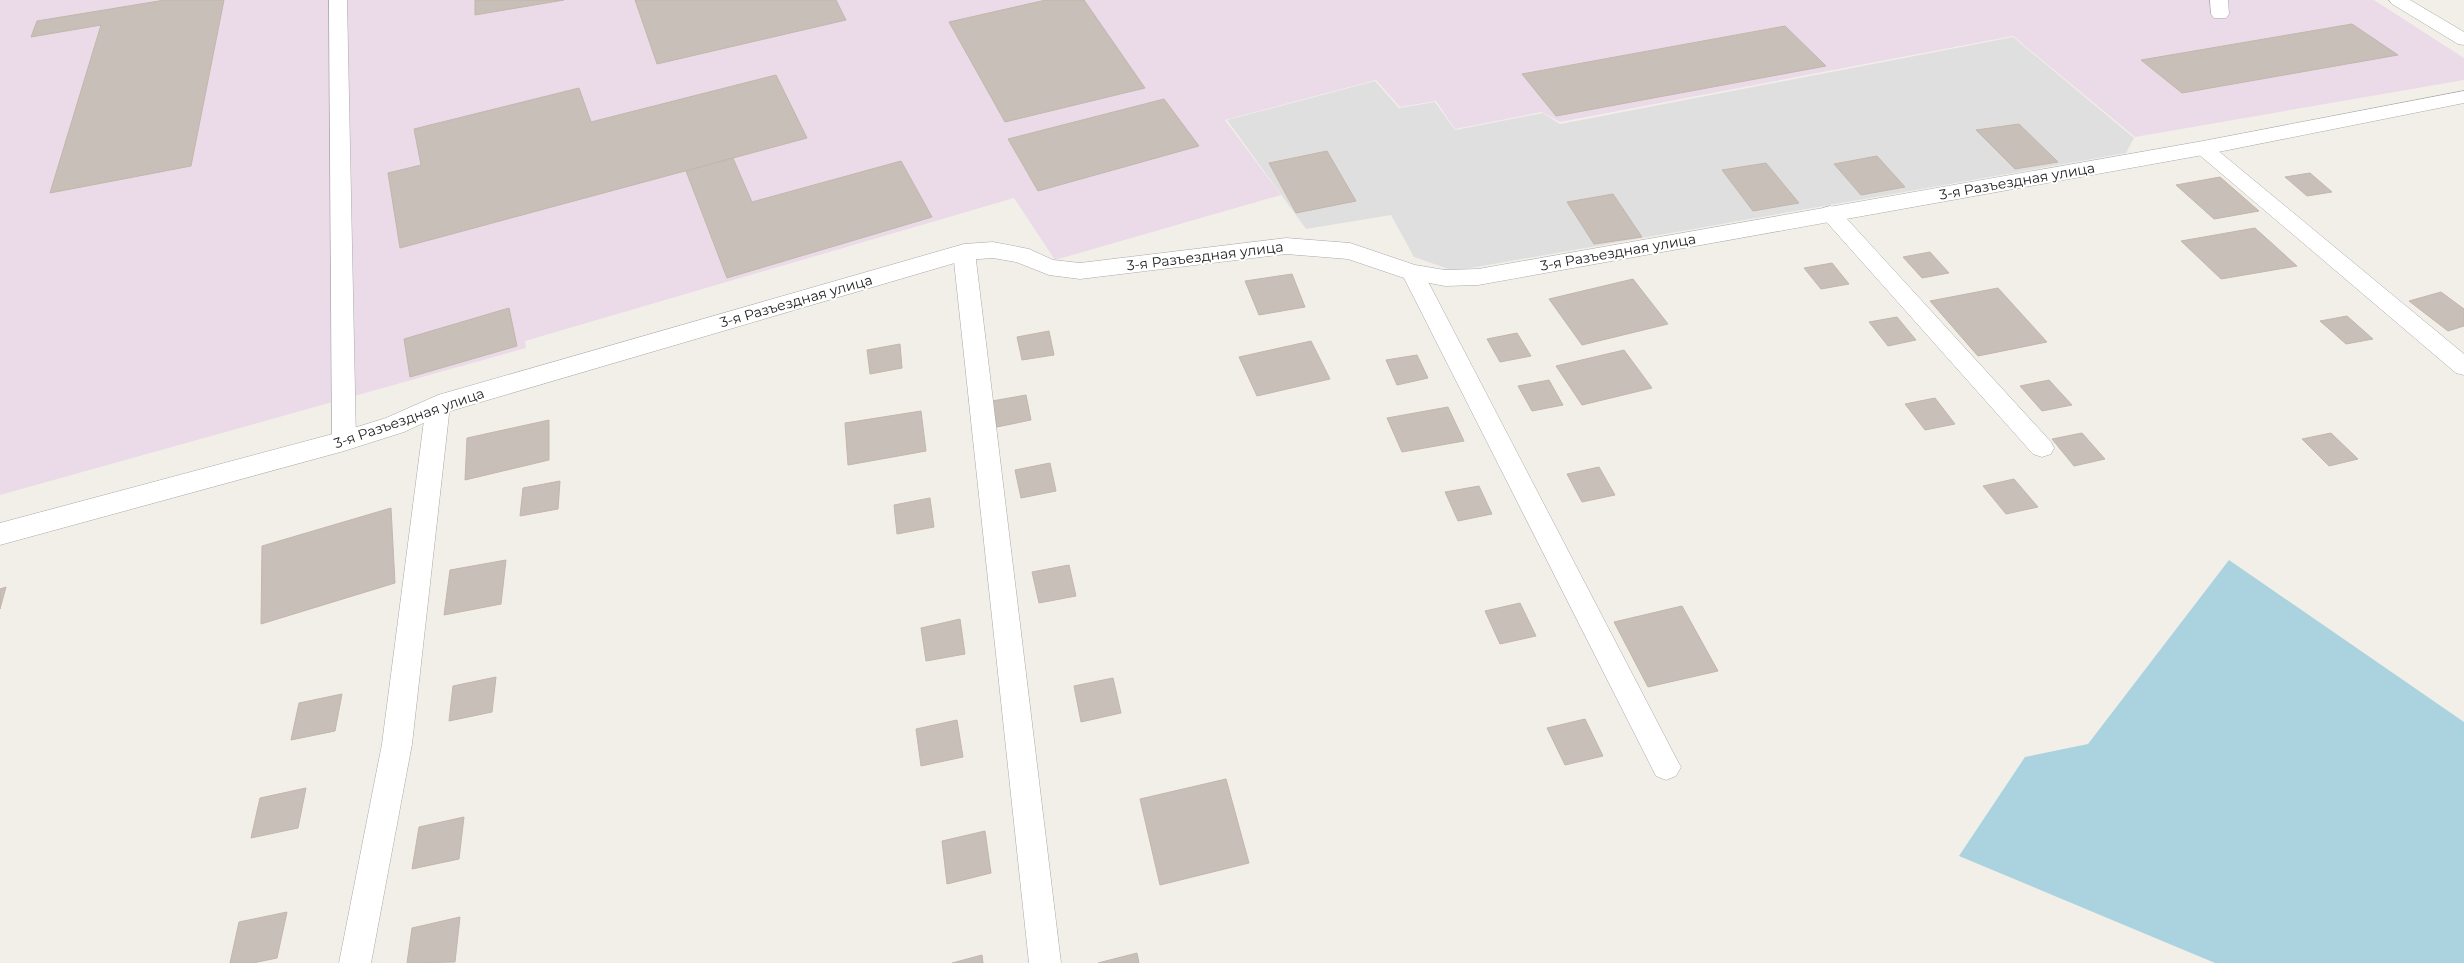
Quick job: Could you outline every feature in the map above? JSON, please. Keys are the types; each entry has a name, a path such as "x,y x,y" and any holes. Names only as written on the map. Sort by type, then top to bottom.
{"street":[{"name":"3-я Разъездная улица","path":"0,534 344,441 395,425 438,405 964,252 993,250 1021,255 1049,267 1080,271 1286,246 1350,251 1412,272 1445,278 1478,277 2203,148 2464,97"}],"lane":[{"path":"338,0 344,441"},
{"path":"2398,0 2464,40"},
{"path":"2203,148 2464,367"},
{"path":"1830,213 2042,448"},
{"path":"964,252 1045,963"},
{"path":"1412,272 1666,767"},
{"path":"355,963 396,744 438,405"}],"shaded area":[{"path":"0,0 2374,0 2464,58 2464,80 2135,137 2013,36 1560,122 1542,112 1455,129 1436,101 1400,107 1376,80 1225,120 1281,195 1055,260 1014,198 525,341 526,348 0,495"},
{"path":"2013,37 2134,138 2126,153 1454,271 1414,257 1391,215 1306,229 1227,120 1375,81 1399,108 1435,102 1455,130 1543,113 1560,124"}],"water":[{"path":"2229,560 2464,722 2464,963 2215,963 1959,856 2025,757 2088,744"}],"building":[{"path":"165,0 224,0 191,166 50,193 101,25 31,37 37,21"},
{"path":"475,0 564,0 475,15"},
{"path":"635,0 836,0 846,20 657,64"},
{"path":"1046,0 1084,0 1145,88 1005,122 949,22"},
{"path":"2352,24 2398,55 2182,93 2141,60"},
{"path":"1785,26 1826,66 1556,116 1522,74"},
{"path":"776,75 807,138 400,248 388,173 421,165 414,129 579,88 591,122"},
{"path":"1164,99 1199,146 1038,191 1008,139"},
{"path":"2019,124 2058,162 2015,169 1976,130"},
{"path":"1327,151 1356,201 1296,213 1269,163"},
{"path":"1877,156 1905,187 1861,195 1834,164"},
{"path":"733,158 752,202 901,161 932,217 727,278 686,171"},
{"path":"1766,163 1799,203 1753,211 1722,170"},
{"path":"2310,173 2332,192 2307,196 2285,177"},
{"path":"2220,177 2259,211 2214,219 2176,185"},
{"path":"1613,194 1642,237 1594,244 1567,202"},
{"path":"2255,228 2297,266 2221,279 2181,241"},
{"path":"1930,252 1949,273 1922,278 1903,257"},
{"path":"1832,263 1849,284 1821,289 1804,268"},
{"path":"1292,274 1305,307 1259,315 1245,281"},
{"path":"1633,279 1668,324 1582,345 1549,299"},
{"path":"1998,288 2047,342 1978,356 1930,301"},
{"path":"2441,292 2464,309 2464,326 2448,331 2409,301"},
{"path":"509,308 517,346 410,377 404,339"},
{"path":"2347,316 2373,339 2346,344 2320,321"},
{"path":"1897,317 1916,340 1888,346 1869,322"},
{"path":"1049,331 1054,355 1022,360 1017,337"},
{"path":"1517,333 1531,356 1500,362 1487,339"},
{"path":"1311,341 1330,379 1257,396 1239,357"},
{"path":"900,344 902,368 870,374 867,350"},
{"path":"1624,350 1652,388 1582,405 1556,366"},
{"path":"1417,355 1428,378 1397,385 1386,360"},
{"path":"1549,380 1563,405 1532,411 1518,386"},
{"path":"2049,380 2072,405 2042,411 2020,386"},
{"path":"1026,395 1031,420 997,427 992,401"},
{"path":"1935,398 1955,424 1925,430 1905,404"},
{"path":"1448,407 1464,441 1402,452 1387,418"},
{"path":"921,411 926,451 848,465 845,423"},
{"path":"549,420 549,460 465,480 467,438"},
{"path":"2082,433 2105,459 2074,466 2052,439"},
{"path":"2331,433 2358,459 2329,466 2302,439"},
{"path":"1050,463 1056,491 1021,498 1015,470"},
{"path":"1599,467 1615,495 1582,502 1567,474"},
{"path":"2014,479 2038,507 2006,514 1983,486"},
{"path":"560,481 558,509 520,516 523,488"},
{"path":"1479,486 1492,514 1458,521 1445,492"},
{"path":"930,498 934,527 897,534 894,505"},
{"path":"391,508 395,583 261,624 262,546"},
{"path":"506,560 501,604 444,615 450,570"},
{"path":"1069,565 1076,596 1039,603 1032,572"},
{"path":"6,587 0,609 0,589"},
{"path":"1520,603 1536,636 1500,644 1485,611"},
{"path":"1682,606 1718,671 1648,687 1614,622"},
{"path":"960,619 965,654 926,661 921,628"},
{"path":"496,677 492,712 449,721 453,686"},
{"path":"1113,678 1121,713 1081,722 1074,686"},
{"path":"342,694 335,731 291,740 299,703"},
{"path":"1585,719 1603,756 1565,765 1547,728"},
{"path":"957,720 963,757 921,766 916,729"},
{"path":"1226,779 1249,863 1160,885 1140,799"},
{"path":"306,788 298,828 251,838 260,798"},
{"path":"464,817 459,859 412,869 419,827"},
{"path":"985,831 991,873 947,884 942,841"},
{"path":"287,912 277,958 253,963 230,963 239,922"},
{"path":"460,917 455,962 407,963 412,928"},
{"path":"1137,953 1139,963 1098,963"},
{"path":"982,955 983,963 952,963"}]}
